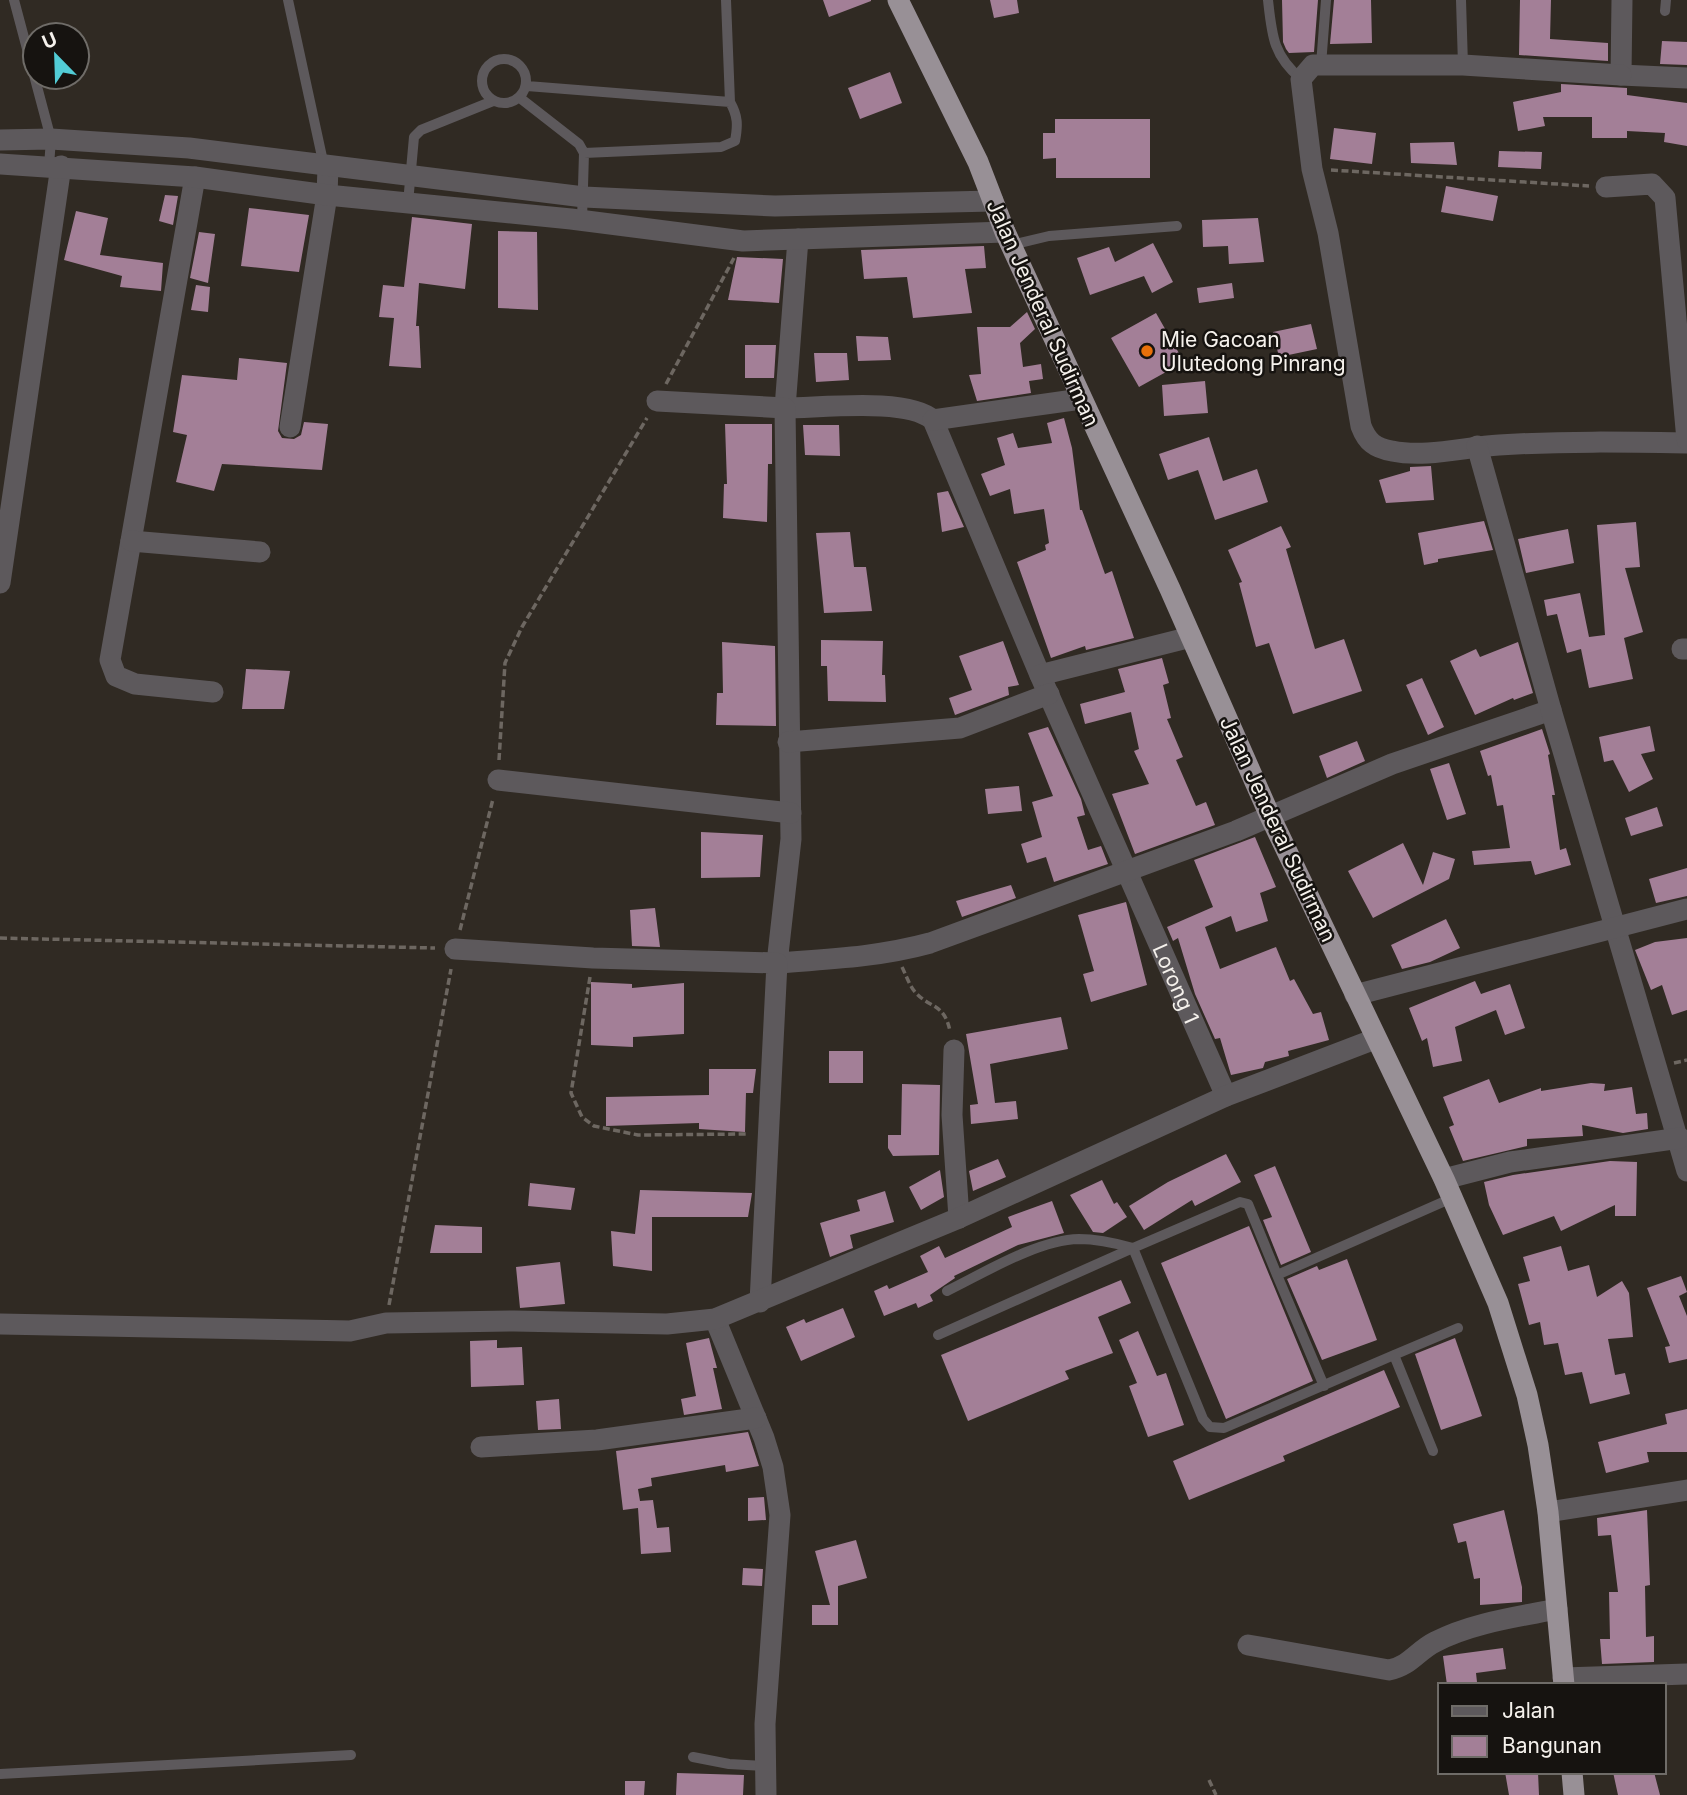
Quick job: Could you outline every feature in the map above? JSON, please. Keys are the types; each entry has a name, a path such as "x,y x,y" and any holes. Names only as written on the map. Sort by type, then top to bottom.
{"highway":[{"name":"Jalan Jenderal Sudirman","path":"898,0 993,201 1270,816 1448,1189 1510,1336 1538,1445 1548,1511 1564,1681"},
{"path":"1572,1774 1574,1795"}],"street":[{"path":"1621,75 1622,0"},
{"path":"1606,187 1652,184 1665,198 1687,442 1551,442 1394,452 1373,445 1366,439 1328,233 1312,169 1301,79 1308,68 1321,65 1463,65 1687,78"},
{"path":"0,140 51,139 177,147 584,197 775,206 993,201"},
{"path":"0,164 195,177 327,195 582,220 743,241 1008,239"},
{"path":"0,583 55,166"},
{"path":"290,427 327,195 326,167"},
{"path":"195,177 110,660 116,676 135,684 213,692"},
{"path":"760,1302 777,963 792,813 788,742 785,408 798,239"},
{"path":"656,401 785,408 893,407 916,410 933,420 1081,399"},
{"name":"Lorong 1","path":"933,420 1044,684 1227,1096"},
{"path":"1477,446 1550,710 1680,1139 1687,1171"},
{"path":"131,541 260,552"},
{"path":"788,742 961,727 1044,684 1191,636"},
{"path":"455,948 593,958 777,963 894,953 1005,918 1270,816 1392,764 1550,710"},
{"path":"498,780 792,813"},
{"path":"1355,995 1615,925 1687,909"},
{"path":"0,1324 350,1331 386,1323 514,1321 667,1324 715,1319 959,1218 1227,1096 1376,1040"},
{"path":"954,1050 952,1115 959,1218"},
{"path":"1448,1189 1510,1162 1680,1139"},
{"path":"715,1319 773,1466 780,1515 770,1638 766,1795"},
{"path":"481,1447 597,1440 756,1419"},
{"path":"1548,1511 1687,1490"},
{"path":"1248,1645 1389,1670 1402,1667 1433,1642 1451,1635 1557,1609"},
{"path":"1564,1681 1687,1674"}],"lane":[{"path":"13,0 51,139 55,166"},
{"path":"288,0 326,167"},
{"path":"584,153 703,150 729,145 735,141 738,124 730,102 726,0"},
{"path":"1268,0 1277,51 1283,63 1301,79"},
{"path":"1321,65 1326,0"},
{"path":"1461,0 1463,65"},
{"path":"502,58 516,61 525,72 527,86 520,98 506,104 493,101 483,91 482,77 489,64 502,58"},
{"path":"527,86 730,102"},
{"path":"520,98 579,144 584,153 582,220"},
{"path":"408,202 414,137 421,130 493,101"},
{"path":"1008,239 1177,226"},
{"path":"1277,1275 1448,1189"},
{"path":"938,1335 1240,1202 1248,1204 1324,1386"},
{"path":"947,1291 1014,1258 1067,1241 1105,1241 1133,1248"},
{"path":"1133,1248 1203,1419 1210,1427 1224,1428 1458,1328"},
{"path":"1394,1355 1433,1451"},
{"path":"0,1774 351,1755"},
{"path":"693,1757 729,1764 765,1766"}],"path":[{"path":"1312,169 1606,187"},
{"path":"0,937 455,948"},
{"path":"894,953 917,994 932,1002 947,1018 954,1050"},
{"path":"593,958 571,1093 582,1117 594,1126 638,1135 768,1134"},
{"path":"1209,1780 1216,1795"}],"building":[{"path":"823,0 871,0 871,1 829,17"},
{"path":"990,0 1017,0 1019,13 994,18"},
{"path":"1282,0 1318,0 1314,52 1289,53 1286,49 1283,42"},
{"path":"1334,0 1371,0 1372,43 1330,44"},
{"path":"1520,0 1551,0 1550,39 1608,43 1608,61 1519,55"},
{"path":"1662,41 1687,42 1687,65 1660,64"},
{"path":"890,72 902,103 860,119 848,88"},
{"path":"1561,84 1627,88 1627,95 1687,103 1687,146 1664,142 1665,133 1627,131 1627,138 1592,138 1592,117 1543,117 1545,126 1518,131 1513,102 1561,92"},
{"path":"1055,119 1150,119 1150,178 1056,178 1056,158 1043,159 1043,133 1055,133"},
{"path":"1334,128 1376,133 1372,164 1330,159"},
{"path":"1454,142 1457,165 1411,163 1410,143"},
{"path":"1499,151 1542,152 1541,169 1498,167"},
{"path":"1446,186 1498,196 1493,221 1441,212"},
{"path":"165,195 178,196 173,225 159,221"},
{"path":"249,208 309,215 299,272 241,266"},
{"path":"76,211 108,218 100,255 163,263 161,291 120,287 122,276 64,260"},
{"path":"412,217 472,224 465,289 419,283 416,326 419,326 421,368 389,366 394,318 379,317 383,285 404,287"},
{"path":"1258,218 1264,262 1229,264 1228,246 1203,247 1202,220"},
{"path":"498,231 537,232 538,310 498,308"},
{"path":"199,232 215,234 208,283 190,278"},
{"path":"1153,243 1173,282 1152,293 1144,276 1090,295 1077,258 1109,247 1115,262"},
{"path":"984,246 986,268 965,269 972,313 913,318 907,277 864,279 861,250"},
{"path":"737,257 783,259 779,303 728,300"},
{"path":"1232,283 1234,298 1199,303 1197,288"},
{"path":"196,285 210,287 208,312 191,310"},
{"path":"1027,312 1035,329 1020,343 1023,367 1041,364 1043,379 1029,381 1031,393 977,401 969,375 981,374 977,327 1010,327"},
{"path":"1156,313 1184,362 1139,387 1111,338"},
{"path":"1311,324 1317,349 1279,357 1273,332"},
{"path":"856,336 888,337 891,360 858,361"},
{"path":"745,345 776,345 774,378 745,378"},
{"path":"814,353 847,353 849,380 816,382"},
{"path":"239,358 287,363 278,431 282,438 294,439 301,435 304,422 328,424 322,470 222,464 214,491 176,482 187,435 173,432 182,375 237,380"},
{"path":"1205,381 1208,413 1164,416 1162,385"},
{"path":"1064,418 1072,448 1080,510 1105,574 1112,571 1134,638 1086,650 1085,646 1051,658 1017,562 1046,550 1045,545 1049,543 1044,509 1014,514 1010,489 990,496 981,474 1005,465 997,438 1013,433 1018,448 1052,443 1047,423"},
{"path":"725,424 772,424 767,522 723,518 724,484 727,484"},
{"path":"803,425 839,425 840,456 805,455"},
{"path":"1209,437 1223,481 1257,469 1268,502 1215,520 1198,470 1168,480 1159,454"},
{"path":"1431,466 1434,500 1386,503 1379,480 1410,471 1410,467"},
{"path":"948,491 964,527 942,532 937,493"},
{"path":"1484,521 1493,550 1438,559 1438,562 1424,565 1418,533"},
{"path":"1636,522 1640,567 1625,568 1643,632 1624,638 1633,679 1589,688 1581,649 1567,653 1557,614 1547,616 1544,600 1580,593 1589,637 1605,635 1597,525"},
{"path":"1281,526 1291,547 1286,549 1315,649 1344,639 1362,691 1293,714 1269,643 1256,647 1239,583 1242,582 1228,550"},
{"path":"1568,529 1574,563 1526,573 1518,539"},
{"path":"850,532 854,567 866,567 872,611 824,613 816,533"},
{"path":"821,640 883,641 882,675 885,675 886,702 828,701 827,666 821,666"},
{"path":"1003,641 1019,685 1008,687 1009,695 955,715 949,698 972,690 959,656"},
{"path":"722,642 775,646 776,726 716,725 717,693 723,693"},
{"path":"1518,642 1533,693 1514,700 1513,698 1475,715 1450,661 1476,649 1480,657"},
{"path":"1162,658 1169,683 1163,685 1171,718 1167,719 1183,757 1176,760 1196,806 1206,802 1215,825 1135,854 1112,794 1149,784 1134,751 1139,749 1131,712 1085,724 1080,704 1125,692 1118,669"},
{"path":"246,669 290,671 284,709 242,709"},
{"path":"1422,678 1444,727 1428,735 1406,685"},
{"path":"1650,726 1655,751 1641,754 1653,779 1629,792 1613,760 1604,762 1599,737"},
{"path":"1048,727 1081,799 1085,815 1077,817 1088,850 1101,846 1108,864 1054,882 1046,857 1027,863 1021,844 1042,837 1032,802 1053,796 1028,733"},
{"path":"1542,729 1550,754 1548,755 1555,795 1552,795 1560,850 1566,848 1571,865 1535,875 1531,861 1474,865 1472,851 1510,848 1503,805 1497,806 1491,775 1488,776 1480,751"},
{"path":"1357,741 1365,761 1327,778 1319,756"},
{"path":"1449,763 1466,814 1447,820 1430,769"},
{"path":"1019,786 1022,811 988,814 985,789"},
{"path":"1657,807 1663,826 1631,836 1625,818"},
{"path":"701,832 763,835 760,877 701,878"},
{"path":"1255,837 1276,887 1260,893 1268,921 1236,932 1231,916 1205,927 1220,969 1276,947 1290,981 1294,979 1313,1014 1321,1012 1329,1040 1288,1051 1289,1056 1265,1062 1263,1068 1231,1075 1220,1038 1215,1039 1195,994 1178,938 1173,941 1167,927 1213,907 1194,860"},
{"path":"1403,843 1423,885 1433,852 1455,859 1449,879 1373,918 1348,871"},
{"path":"1687,868 1687,896 1656,903 1649,879"},
{"path":"1011,885 1016,898 962,917 956,901"},
{"path":"1126,902 1147,985 1091,1002 1083,974 1094,971 1078,915"},
{"path":"655,908 660,947 632,946 630,910"},
{"path":"1446,919 1460,948 1430,962 1402,969 1391,945"},
{"path":"1687,938 1687,1010 1672,1015 1662,985 1651,990 1635,950 1655,942"},
{"path":"1475,981 1481,994 1510,984 1525,1028 1505,1035 1496,1010 1455,1027 1462,1061 1433,1067 1427,1038 1422,1041 1409,1008"},
{"path":"591,982 632,984 632,988 684,983 684,1034 633,1037 633,1047 591,1045"},
{"path":"1061,1017 1068,1049 990,1064 995,1103 1016,1101 1018,1119 971,1124 970,1105 978,1104 966,1034"},
{"path":"829,1051 863,1051 863,1083 829,1083"},
{"path":"709,1069 756,1069 753,1093 746,1093 745,1132 699,1129 699,1123 606,1126 606,1097 709,1095"},
{"path":"1489,1079 1499,1103 1541,1088 1541,1091 1591,1083 1605,1084 1604,1091 1632,1087 1636,1114 1647,1113 1648,1129 1623,1133 1582,1125 1583,1136 1527,1139 1527,1146 1463,1161 1449,1127 1454,1125 1443,1097"},
{"path":"902,1084 940,1085 939,1155 893,1156 888,1148 888,1135 901,1135"},
{"path":"1226,1154 1241,1182 1195,1206 1192,1200 1144,1230 1129,1206 1168,1182"},
{"path":"998,1159 1006,1177 973,1191 969,1171"},
{"path":"1610,1161 1637,1162 1636,1216 1615,1216 1615,1205 1561,1231 1554,1216 1503,1235 1489,1205 1484,1182 1513,1175"},
{"path":"1275,1166 1311,1252 1281,1265 1263,1220 1272,1217 1254,1175"},
{"path":"940,1170 944,1197 921,1210 909,1187"},
{"path":"1102,1180 1114,1204 1117,1202 1127,1217 1103,1233 1093,1232 1070,1195"},
{"path":"530,1183 575,1188 571,1210 528,1206"},
{"path":"640,1190 752,1193 748,1217 652,1217 652,1271 613,1266 611,1231 635,1234"},
{"path":"885,1191 894,1222 850,1235 853,1248 830,1257 820,1223 860,1211 857,1200"},
{"path":"1052,1201 1064,1233 1018,1245 954,1276 955,1278 930,1295 933,1301 918,1308 916,1303 884,1316 874,1291 887,1285 889,1289 928,1272 920,1256 939,1246 945,1258 1012,1227 1008,1217"},
{"path":"435,1225 482,1227 482,1253 430,1253"},
{"path":"1249,1226 1313,1381 1226,1419 1161,1263"},
{"path":"1561,1246 1568,1271 1589,1265 1597,1297 1622,1281 1629,1293 1633,1337 1608,1339 1615,1375 1625,1373 1630,1394 1590,1404 1582,1372 1565,1375 1558,1343 1544,1345 1540,1322 1529,1325 1518,1284 1530,1281 1523,1257"},
{"path":"1347,1259 1377,1340 1322,1360 1287,1279 1317,1266 1319,1270"},
{"path":"560,1262 565,1304 520,1308 516,1267"},
{"path":"1681,1276 1687,1292 1679,1296 1687,1316 1687,1359 1669,1363 1665,1347 1670,1346 1647,1288"},
{"path":"1121,1280 1131,1303 1098,1317 1113,1353 1065,1371 1069,1379 968,1421 941,1355"},
{"path":"843,1308 855,1337 801,1361 786,1327 804,1319 806,1323"},
{"path":"1138,1331 1157,1376 1166,1373 1184,1425 1148,1437 1129,1386 1137,1383 1119,1340"},
{"path":"709,1338 717,1368 713,1368 722,1409 684,1415 681,1399 696,1396 686,1343"},
{"path":"1455,1338 1482,1416 1441,1430 1415,1354"},
{"path":"497,1340 497,1348 522,1347 524,1385 471,1387 470,1341"},
{"path":"1384,1370 1400,1407 1283,1456 1285,1461 1189,1500 1173,1461"},
{"path":"559,1399 561,1429 538,1430 536,1401"},
{"path":"1687,1409 1687,1452 1647,1452 1649,1462 1606,1473 1598,1442 1667,1424 1665,1414"},
{"path":"748,1432 759,1466 726,1472 725,1465 651,1478 652,1486 638,1489 640,1501 653,1500 657,1528 669,1527 671,1552 641,1554 638,1508 623,1510 616,1451"},
{"path":"764,1497 766,1520 748,1521 748,1498"},
{"path":"1504,1510 1522,1587 1522,1602 1480,1605 1480,1578 1474,1579 1466,1541 1458,1543 1453,1524"},
{"path":"1647,1510 1650,1585 1645,1586 1646,1637 1654,1636 1654,1662 1602,1664 1600,1639 1610,1639 1609,1592 1618,1592 1611,1535 1598,1536 1597,1518"},
{"path":"856,1540 867,1578 838,1586 838,1625 812,1625 812,1605 830,1605 815,1551"},
{"path":"743,1568 763,1569 762,1586 742,1585"},
{"path":"1503,1648 1506,1669 1476,1673 1475,1683 1447,1683 1443,1656"},
{"path":"677,1773 744,1775 743,1795 676,1795"},
{"path":"1505,1774 1538,1774 1539,1795 1509,1795"},
{"path":"1613,1774 1655,1774 1660,1795 1618,1795"},
{"path":"625,1781 645,1781 644,1795 625,1795"}],"place":[{"name":"Mie Gacoan Ulutedong Pinrang","path":"1147,351"}]}
